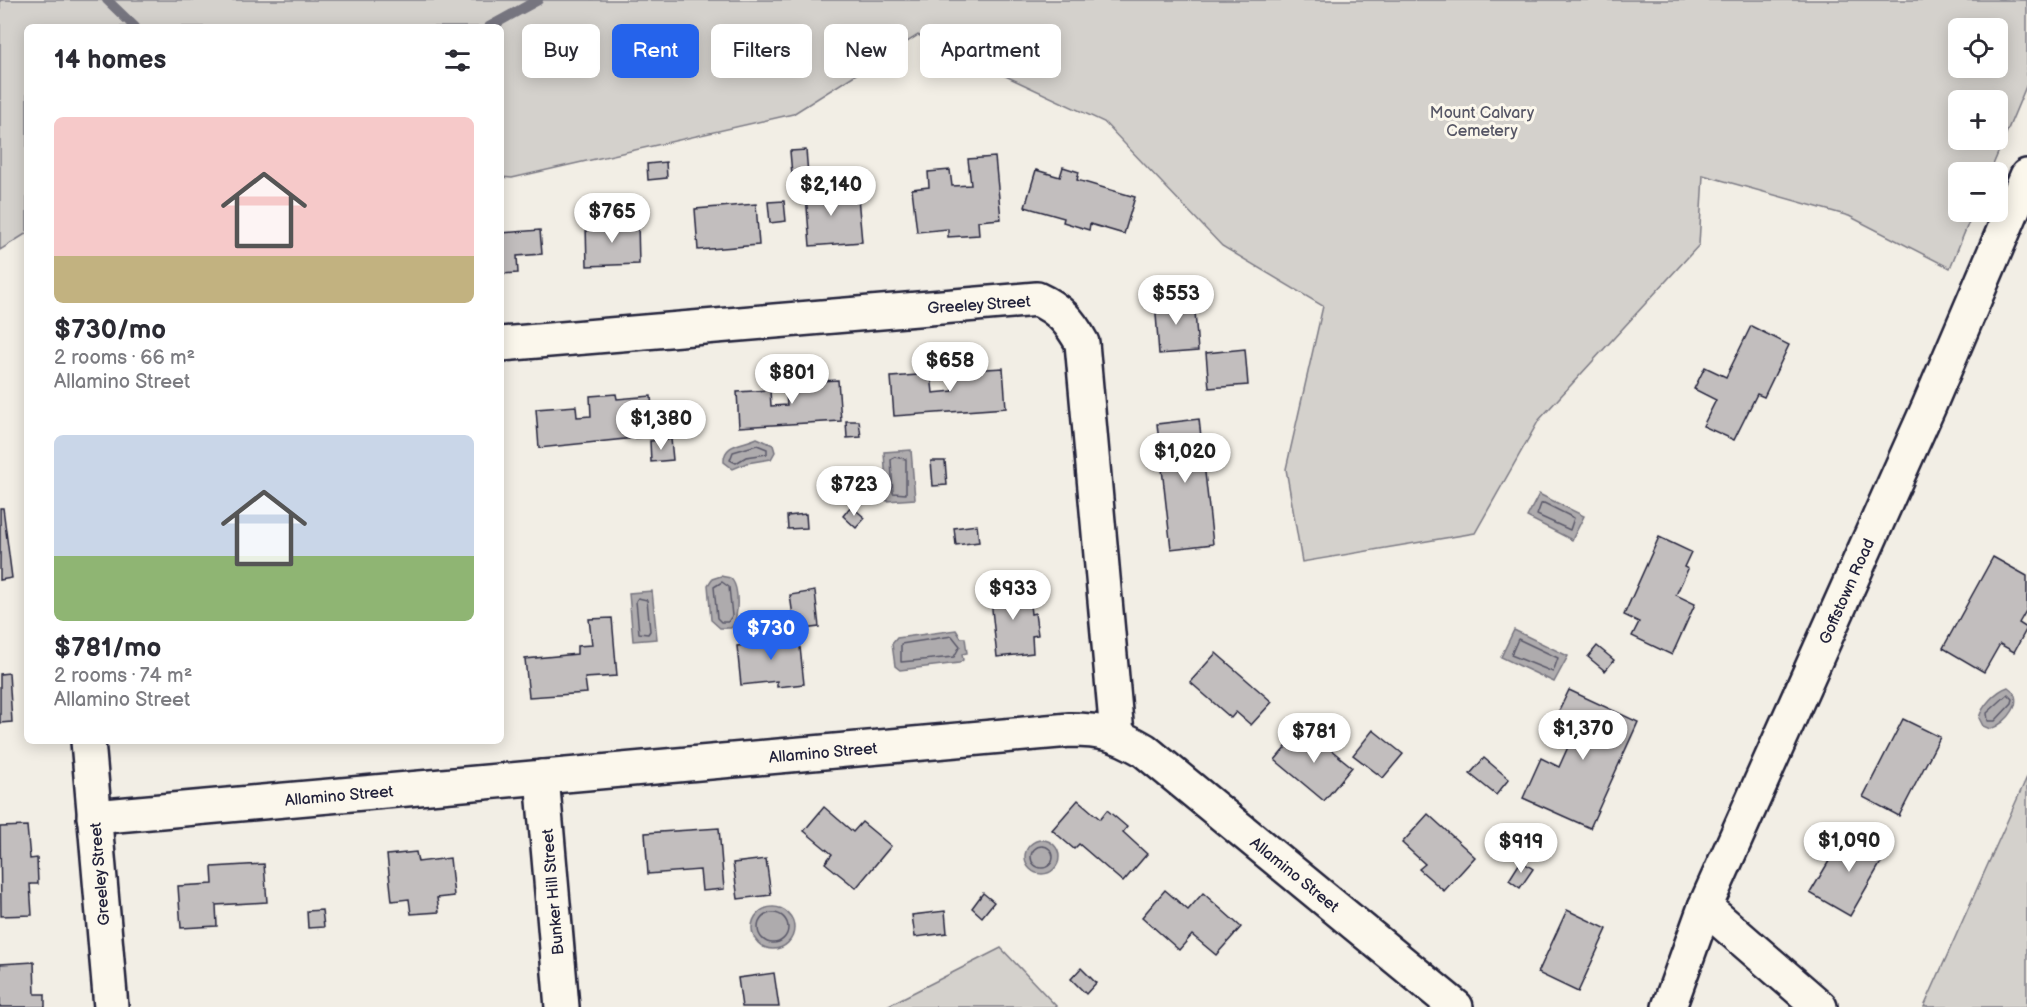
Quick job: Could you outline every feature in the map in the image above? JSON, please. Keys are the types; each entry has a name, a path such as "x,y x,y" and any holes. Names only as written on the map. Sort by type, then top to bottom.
{"street":[{"name":"Goffstown Road","path":"1669,1007 1705,907 1929,406 2027,176"},
{"name":"Greeley Street","path":"504,344 1037,299 1055,307 1071,323 1082,343 1117,734"},
{"name":"Allamino Street","path":"94,817 1070,730 1117,734 1144,750 1456,1007"},
{"name":"Greeley Street","path":"88,744 111,1007"},
{"name":"Bunker Hill Street","path":"542,777 562,1007"},
{"path":"1705,907 1820,1007"}],"green space":[{"name":"Mount Calvary Cemetery","path":"0,0 2027,0 2027,84 2008,129 2008,90 1948,90 1948,150 1999,150 1994,162 1948,162 1948,222 1969,222 1950,268 1849,216 1703,175 1699,245 1539,420 1475,533 1302,562 1286,469 1323,306 1222,246 1104,122 1010,78 1061,78 1061,24 920,24 920,36 908,41 908,24 824,24 824,78 850,78 793,114 512,178 504,177 504,24 24,24 24,235 0,250"},
{"path":"2027,777 2027,1007 1924,1007"},
{"path":"1001,948 1057,1007 885,1007"}],"water":[{"path":"757,438 773,445 775,452 771,459 747,463 733,469 724,462 730,448"},
{"path":"911,450 915,499 887,501 884,452"},
{"path":"1539,494 1584,516 1572,540 1527,517"},
{"path":"721,576 730,578 736,588 737,611 731,628 720,628 711,620 708,585 712,579"},
{"path":"652,591 657,639 633,641 629,593"},
{"path":"956,630 961,638 965,638 967,653 962,654 963,660 959,663 900,670 895,666 892,644 897,638"},
{"path":"1514,630 1568,656 1554,682 1501,657"},
{"path":"2008,687 2016,698 2012,711 2003,722 1996,726 1990,729 1983,726 1979,718 1986,704 1994,695"},
{"path":"1042,840 1054,845 1059,857 1054,869 1042,874 1030,869 1025,857 1030,845"},
{"path":"773,907 788,913 794,928 788,943 773,949 758,943 752,928 758,913"}],"building":[{"path":"806,150 808,174 792,175 790,151"},
{"path":"995,157 1001,219 978,221 979,235 948,237 948,229 917,232 912,189 929,187 928,172 950,170 952,186 971,185 968,159"},
{"path":"666,162 667,178 648,180 647,164"},
{"path":"1063,167 1079,172 1077,180 1135,197 1124,234 1090,224 1089,230 1063,222 1064,218 1025,207 1036,170 1060,177"},
{"path":"828,180 829,199 858,197 862,242 810,246 805,182"},
{"path":"784,201 786,221 770,223 768,202"},
{"path":"756,204 759,245 698,250 695,209"},
{"path":"638,223 639,264 587,266 586,225"},
{"path":"540,230 542,254 517,256 518,273 504,274 504,233"},
{"path":"1194,298 1198,351 1159,354 1155,301"},
{"path":"1751,326 1789,345 1764,397 1757,394 1734,440 1703,426 1716,400 1694,389 1705,367 1726,377"},
{"path":"1245,349 1248,385 1209,388 1206,353"},
{"path":"1003,368 1006,408 894,416 891,377 931,374 933,393 953,391 952,371"},
{"path":"838,380 841,421 739,427 737,392 770,390 771,406 787,405 785,383"},
{"path":"616,394 617,399 651,396 654,436 539,448 536,409 576,406 577,417 591,416 590,396"},
{"path":"1199,419 1213,544 1171,549 1157,424"},
{"path":"846,421 859,421 861,437 847,438"},
{"path":"671,439 673,460 651,462 650,441"},
{"path":"931,461 945,461 947,485 933,486"},
{"path":"851,506 865,518 856,528 843,516"},
{"path":"0,508 3,508 12,578 0,580"},
{"path":"806,514 807,528 788,529 787,516"},
{"path":"977,525 979,542 956,545 954,528"},
{"path":"1659,537 1691,552 1684,567 1688,569 1676,595 1695,604 1672,655 1632,636 1639,622 1624,615"},
{"path":"1993,557 2027,576 2027,609 2019,623 2027,628 2014,652 2000,644 1984,672 1943,648"},
{"path":"1028,586 1031,614 1035,613 1038,635 1032,636 1033,653 997,657 990,590"},
{"path":"815,591 819,627 795,630 790,595"},
{"path":"612,618 617,676 585,678 587,693 529,697 525,659 577,654 577,646 592,645 589,619"},
{"path":"780,630 781,641 799,638 804,684 777,687 777,681 741,685 737,646 762,643 761,632"},
{"path":"1597,646 1614,660 1605,671 1588,657"},
{"path":"1216,653 1272,702 1251,725 1236,712 1231,718 1190,682"},
{"path":"9,673 12,722 0,723 0,674"},
{"path":"1569,690 1638,722 1590,828 1523,798 1541,758 1559,767 1576,729 1555,719"},
{"path":"1903,719 1940,737 1899,816 1863,797"},
{"path":"1303,727 1352,767 1324,801 1275,760"},
{"path":"1373,730 1403,754 1383,778 1353,755"},
{"path":"1484,758 1509,779 1496,795 1470,774"},
{"path":"1078,800 1100,819 1107,810 1127,827 1123,832 1147,854 1123,882 1079,844 1074,849 1052,830"},
{"path":"824,807 853,832 862,822 891,846 856,888 825,863 832,854 804,831"},
{"path":"1428,814 1475,857 1444,891 1419,869 1425,864 1402,843"},
{"path":"27,826 30,859 37,858 38,884 30,884 32,915 1,916 0,827"},
{"path":"719,828 724,889 702,891 700,870 648,874 645,833"},
{"path":"1848,829 1887,852 1850,916 1810,893"},
{"path":"416,852 418,862 450,858 454,896 437,898 439,912 411,914 409,899 392,901 387,855"},
{"path":"766,859 771,895 738,899 733,863"},
{"path":"1521,861 1533,869 1520,888 1509,880"},
{"path":"264,864 267,902 216,905 217,926 181,928 178,886 213,884 212,867"},
{"path":"1165,890 1188,910 1203,893 1241,927 1216,955 1192,935 1179,950 1142,917"},
{"path":"983,893 994,902 982,917 972,908"},
{"path":"322,910 324,927 308,928 307,911"},
{"path":"1567,910 1607,929 1578,992 1538,973"},
{"path":"945,911 947,933 915,937 912,915"},
{"path":"34,962 35,994 45,994 45,1007 0,1007 0,964"},
{"path":"1081,968 1096,983 1086,994 1071,979"},
{"path":"774,973 779,1007 742,1007 738,978"}],"waterway":[{"path":"107,0 132,24"},
{"path":"494,24 538,0"}]}
